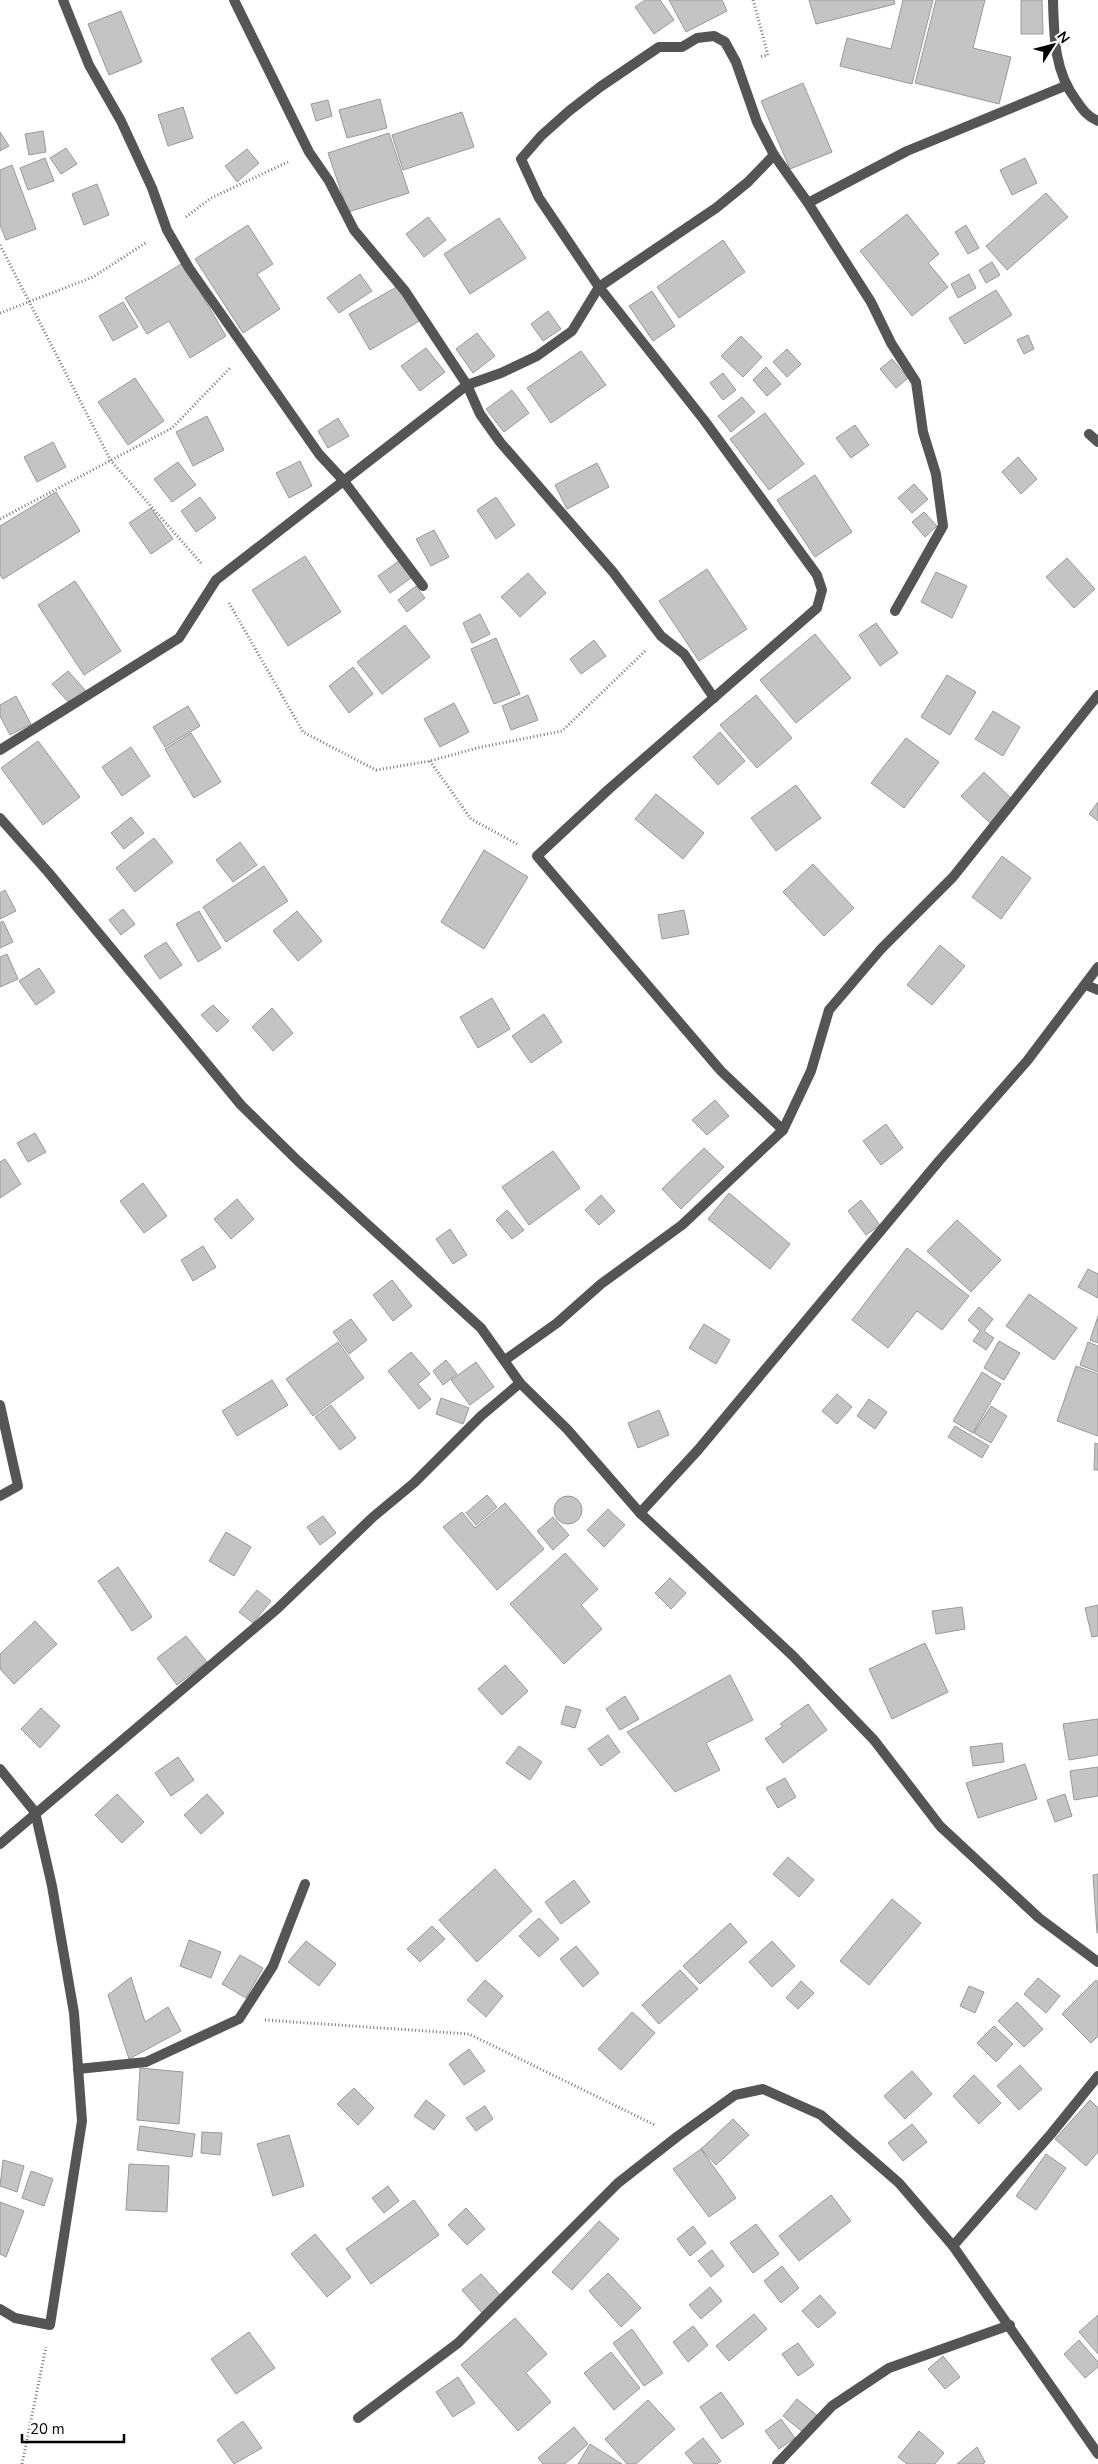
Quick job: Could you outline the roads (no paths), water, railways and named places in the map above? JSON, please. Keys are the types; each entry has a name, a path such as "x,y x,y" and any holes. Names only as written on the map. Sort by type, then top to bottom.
{"street":[{"path":"63,0 89,64 121,121 152,188 167,230 189,268 319,454 344,480 423,586"},
{"path":"234,0 309,152 329,181 354,230 383,262 405,291 466,385 480,414 500,442 613,572 661,636 684,654 714,698"},
{"path":"1053,0 1056,58 1065,86 1088,117 1098,121"},
{"path":"783,1130 721,1072 537,856 817,608 822,590 817,575 786,531 704,420 599,286 539,198 521,159 541,136 569,111 600,87 659,47 682,47 697,38 714,36 726,42 736,62 757,122 774,155 808,203 871,302 891,343 916,382 922,432 936,474 944,526 895,611"},
{"path":"808,203 907,151 1065,86"},
{"path":"0,750 179,638 216,580 466,385 502,373 537,356 572,331 599,286 716,208 748,182 774,155"},
{"path":"1089,434 1098,442"},
{"path":"505,1360 557,1323 601,1284 682,1225 783,1130 811,1071 830,1010 881,948 953,877 1098,695"},
{"path":"0,818 48,872 241,1105 298,1161 480,1328 520,1383 567,1429 640,1513 806,1669 874,1740 940,1826 1039,1918 1098,1962"},
{"path":"640,1513 698,1450 939,1161 1015,1075 1098,967"},
{"path":"1086,985 1098,990"},
{"path":"0,1844 35,1812 178,1695 277,1609 373,1518 414,1483 481,1416 520,1383"},
{"path":"0,1405 18,1486 0,1496"},
{"path":"0,1769 35,1812 52,1886 71,1995 82,2121 50,2324 15,2318 0,2309"},
{"path":"78,2070 146,2062 240,2019 273,1966 305,1884"},
{"path":"953,2246 1051,2134 1098,2076"},
{"path":"358,2418 458,2343 618,2183 735,2095 763,2089 790,2099 822,2115 899,2183 953,2246 1010,2324 1098,2454"},
{"path":"777,2464 832,2406 888,2368 1010,2324"}]}
